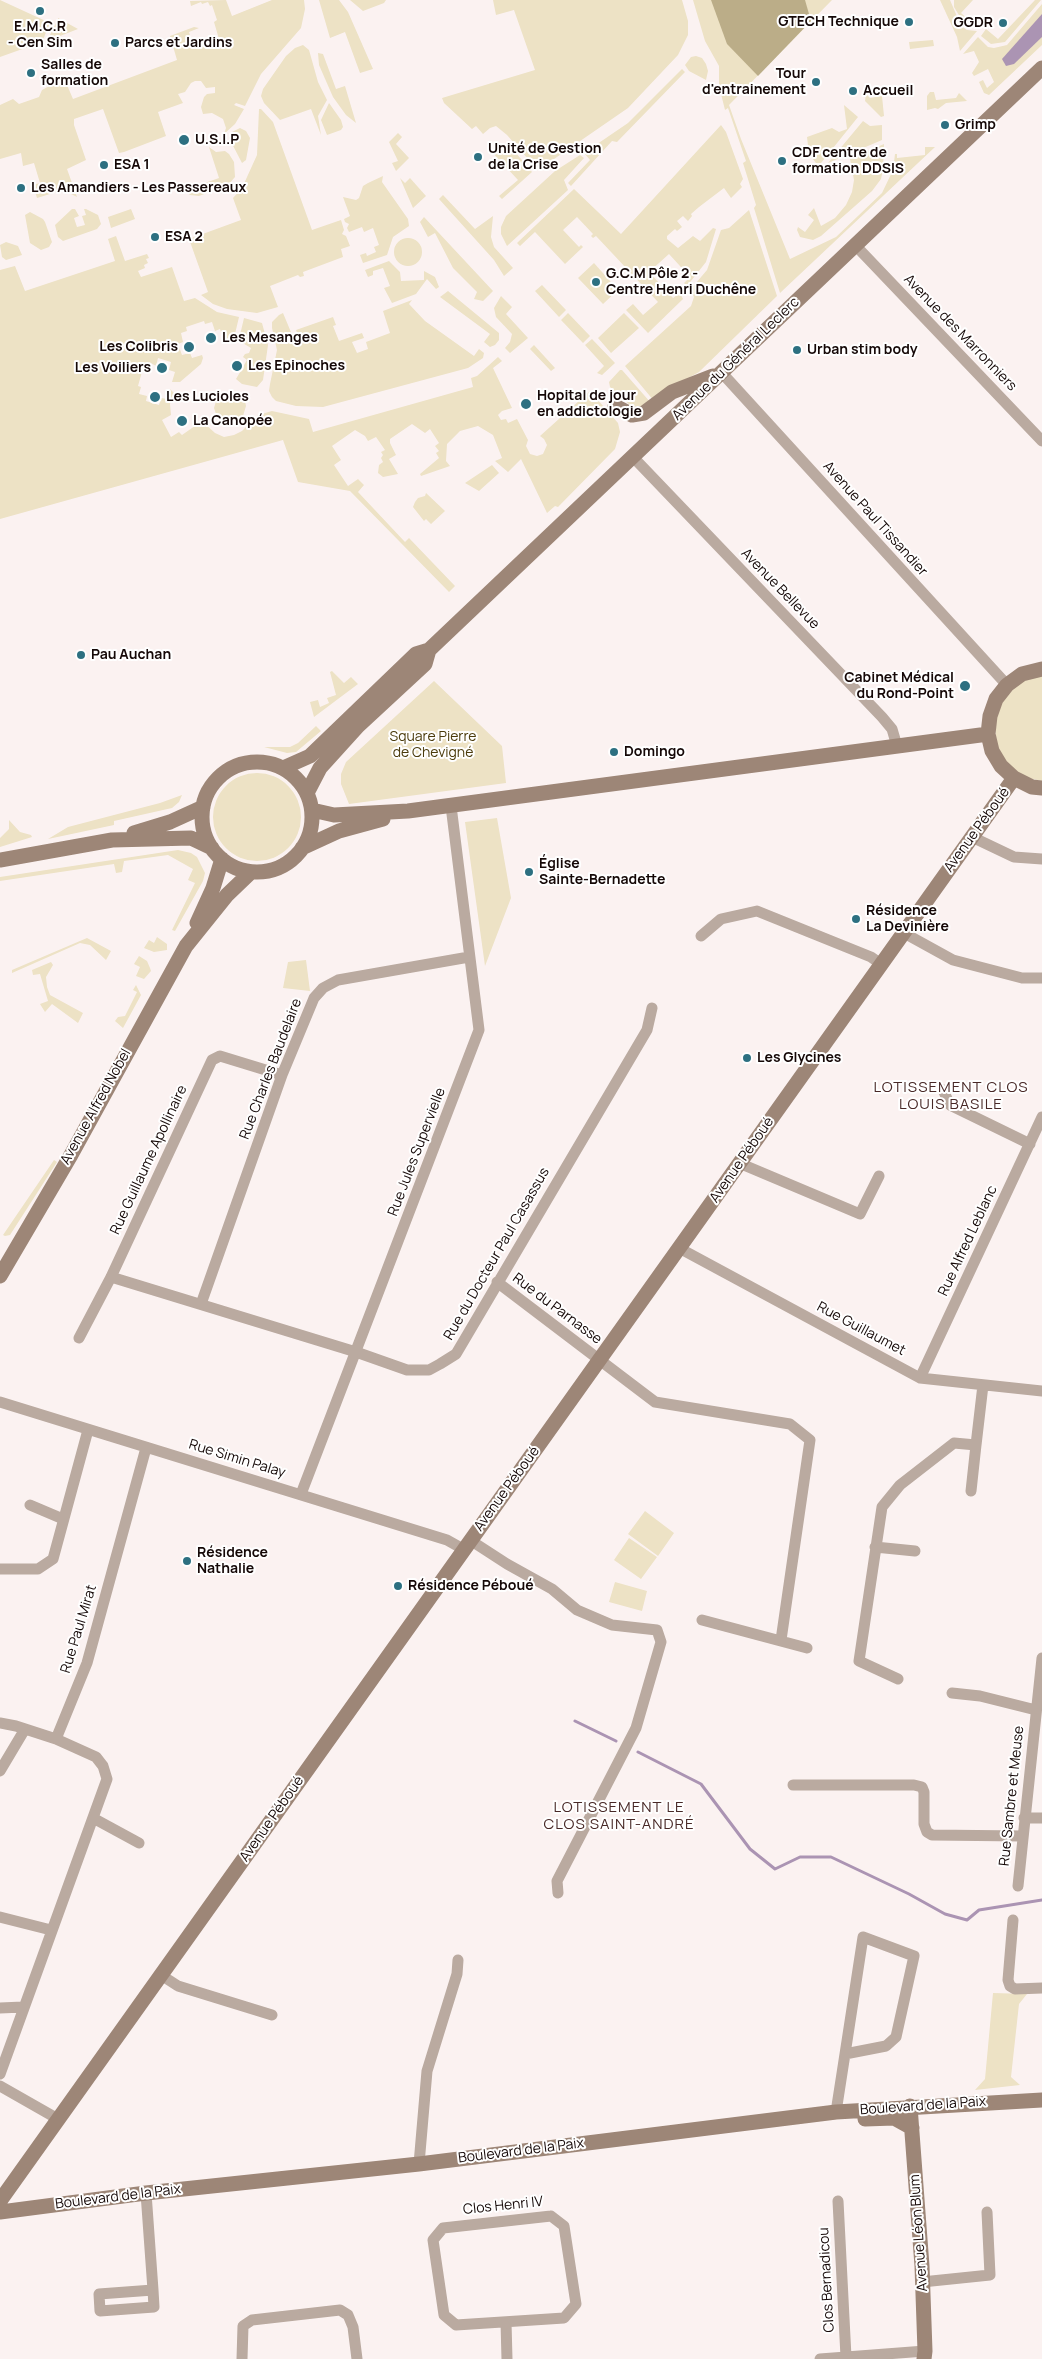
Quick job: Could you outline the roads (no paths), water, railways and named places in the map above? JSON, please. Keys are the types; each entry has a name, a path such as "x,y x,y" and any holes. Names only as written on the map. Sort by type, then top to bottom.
{"main road":[{"name":"Avenue du Général Leclerc","path":"283,768 310,756 416,654 429,650 1042,68"},
{"path":"615,406 632,415 644,413 672,392 722,373"},
{"name":"Avenue du Général Leclerc","path":"307,793 320,768 358,726 425,664 429,650"},
{"path":"1042,669 1022,674 1007,685 996,699 990,716 988,734 992,751 1001,766 1014,778 1032,787 1042,788"},
{"path":"312,810 334,815 408,811 988,734"},
{"path":"112,840 191,838 236,868 251,872 266,871 280,867 292,859 302,848 309,836 312,823 312,810 307,793 297,779 283,768 258,762 243,764 228,770 212,786 203,807 204,828 217,854"},
{"name":"Avenue Péboué","path":"0,2201 1014,778"},
{"path":"0,860 112,840 170,822 203,807"},
{"path":"302,848 339,831 408,811"},
{"name":"Avenue Alfred Nobel","path":"0,1276 71,1155 190,938 213,888 217,854"},
{"name":"Avenue Alfred Nobel","path":"190,938 227,895 251,872"},
{"name":"Boulevard de la Paix","path":"0,2212 146,2193 419,2164 836,2112 910,2106 1042,2100"},
{"name":"Avenue Léon Blum","path":"910,2106 925,2355"},
{"path":"836,2112 847,2120 894,2118 912,2128"}],"street":[{"name":"Avenue des Marronniers","path":"856,246 1042,441"},
{"name":"Avenue Paul Tissandier","path":"722,373 1007,685"},
{"name":"Avenue Bellevue","path":"633,457 882,717 892,729 897,746"},
{"name":"Rue Jules Supervielle","path":"301,1494 479,1030 451,806"},
{"path":"972,837 1014,856 1042,859"},
{"path":"701,936 721,919 757,911 871,957 881,964"},
{"path":"904,933 953,960 1022,978 1042,978"},
{"name":"Rue Charles Baudelaire","path":"201,1304 282,1076 314,998 323,988 338,980 469,958"},
{"name":"Rue du Docteur Paul Casassus","path":"111,1277 356,1352 407,1370 429,1370 456,1354 647,1030 652,1008"},
{"name":"Rue Guillaume Apollinaire","path":"79,1338 111,1277 212,1060 220,1056 282,1076"},
{"path":"943,1090 950,1105 1030,1144"},
{"name":"Rue Alfred Leblanc","path":"920,1378 1042,1118"},
{"path":"739,1164 860,1214 879,1176"},
{"name":"Rue Guillaumet","path":"679,1248 920,1378 1042,1391"},
{"name":"Rue du Parnasse","path":"497,1282 655,1402 790,1424 810,1440 781,1640"},
{"path":"971,1491 983,1385"},
{"name":"Rue Simin Palay","path":"0,1402 447,1540 467,1544 552,1589 577,1610 612,1625 656,1630 661,1642 636,1728 556,1880 558,1893"},
{"path":"0,1569 38,1569 53,1559 88,1430"},
{"path":"898,1679 858,1661 882,1506 900,1485 954,1443 976,1445"},
{"name":"Rue Paul Mirat","path":"56,1739 87,1663 146,1448"},
{"path":"30,1505 63,1519"},
{"path":"875,1547 915,1551"},
{"path":"702,1620 807,1648"},
{"name":"Rue Sambre et Meuse","path":"1018,1886 1024,1818 1038,1716 1042,1658"},
{"name":"Rue Sambre et Meuse","path":"952,1693 980,1696 1038,1716"},
{"path":"0,1723 56,1739 96,1756 103,1766 107,1779 0,2074"},
{"path":"0,1771 25,1729"},
{"path":"793,1785 922,1786 924,1792 924,1824 927,1832 932,1835 1022,1836"},
{"path":"94,1818 139,1843"},
{"path":"1024,1818 1042,1818"},
{"path":"0,1917 51,1930"},
{"path":"1013,1920 1008,1980 1010,1986 1015,1989 1042,1988"},
{"path":"836,2112 863,1937 914,1956 896,2038 886,2046 845,2054"},
{"path":"419,2164 427,2071 457,1974 458,1960"},
{"path":"160,1976 178,1986 272,2015"},
{"path":"0,2008 23,2007"},
{"path":"0,2086 58,2119"},
{"path":"146,2193 153,2290"},
{"name":"Clos Bernadicou","path":"838,2201 846,2357"},
{"path":"922,2282 990,2275 987,2212"},
{"name":"Clos Henri IV","path":"551,2216 564,2226 576,2304 564,2318 506,2322 456,2324 444,2315 433,2240 443,2228 551,2216"},
{"path":"242,2359 243,2326 252,2320 340,2310 348,2315 353,2327 357,2359"},
{"path":"506,2322 507,2359"},
{"path":"820,2359 925,2355"}],"waterway":[{"path":"575,1721 616,1741"},
{"path":"638,1752 701,1784 750,1849 775,1869 800,1857 831,1857 909,1894 945,1914 967,1920 979,1910 1042,1900"}],"place":[{"name":"E.M.C.R - Cen Sim","path":"40,11"},
{"name":"GTECH Technique","path":"909,22"},
{"name":"GGDR","path":"1003,23"},
{"name":"Parcs et Jardins","path":"115,43"},
{"name":"Salles de formation","path":"31,73"},
{"name":"Tour d'entrainement","path":"816,82"},
{"name":"Accueil","path":"853,91"},
{"name":"Grimp","path":"945,125"},
{"name":"U.S.I.P","path":"184,140"},
{"name":"Unité de Gestion de la Crise","path":"478,157"},
{"name":"CDF centre de formation DDSIS","path":"782,161"},
{"name":"ESA 1","path":"104,165"},
{"name":"Les Amandiers - Les Passereaux","path":"21,188"},
{"name":"ESA 2","path":"155,237"},
{"name":"G.C.M Pôle 2 - Centre Henri Duchêne","path":"596,282"},
{"name":"Les Mesanges","path":"211,338"},
{"name":"Les Colibris","path":"189,347"},
{"name":"Urban stim body","path":"797,350"},
{"name":"Les Epinoches","path":"237,366"},
{"name":"Les Voiliers","path":"162,368"},
{"name":"Les Lucioles","path":"155,397"},
{"name":"Hopital de jour en addictologie","path":"526,404"},
{"name":"La Canopée","path":"182,421"},
{"name":"Pau Auchan","path":"81,655"},
{"name":"Cabinet Médical du Rond-Point","path":"965,686"},
{"name":"Domingo","path":"614,752"},
{"name":"Église Sainte-Bernadette","path":"529,872"},
{"name":"Résidence La Devinière","path":"856,919"},
{"name":"Les Glycines","path":"747,1058"},
{"name":"Résidence Nathalie","path":"187,1561"},
{"name":"Résidence Péboué","path":"398,1586"}],"district":[{"name":"LOTISSEMENT CLOS LOUIS BASILE","path":"951,1096"},
{"name":"LOTISSEMENT LE CLOS SAINT-ANDRÉ","path":"619,1816"}],"park label":[{"name":"Square Pierre de Chevigné","path":"433,746"}]}
